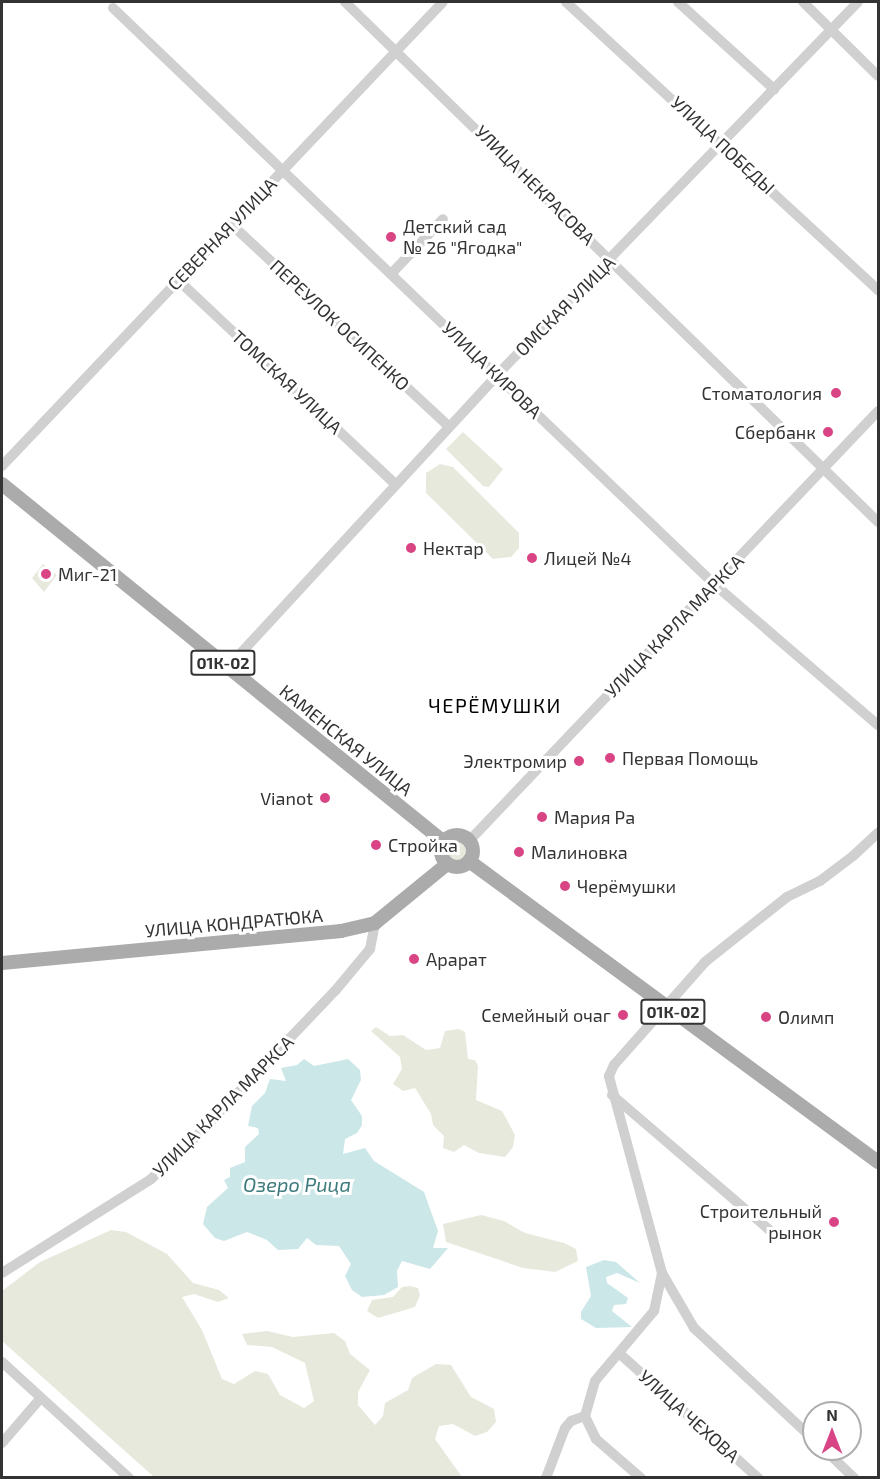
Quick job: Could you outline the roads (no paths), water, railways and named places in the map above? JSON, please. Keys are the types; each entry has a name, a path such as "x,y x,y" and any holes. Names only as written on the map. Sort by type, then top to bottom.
{"main road":[{"name":"КАМЕНСКАЯ УЛИЦА","path":"2,484 444,842"},
{"path":"456,835 469,841 473,849 469,861 456,867 447,864 442,856 444,842 456,835"},
{"name":"01К-02","path":"469,861 879,1162"},
{"name":"УЛИЦА КОНДРАТЮКА","path":"2,963 341,931 375,923 447,864"}],"street":[{"name":"УЛИЦА НЕКРАСОВА","path":"345,2 398,50 879,522"},
{"name":"СЕВЕРНАЯ УЛИЦА","path":"2,466 443,2"},
{"name":"УЛИЦА ПОБЕДЫ","path":"566,2 879,290"},
{"path":"678,2 774,89"},
{"path":"803,2 879,76"},
{"name":"ОМСКАЯ УЛИЦА","path":"228,667 448,426 858,2"},
{"name":"УЛИЦА КИРОВА","path":"114,8 714,584 879,725"},
{"path":"392,273 443,219"},
{"name":"ПЕРЕУЛОК ОСИПЕНКО","path":"231,224 448,426"},
{"name":"ТОМСКАЯ УЛИЦА","path":"178,280 395,484"},
{"name":"УЛИЦА КАРЛА МАРКСА","path":"469,841 879,411"},
{"path":"802,1429 694,1328 662,1273 611,1095 609,1076 614,1065 668,1008 705,962 787,897 820,881 879,833"},
{"name":"УЛИЦА КАРЛА МАРКСА","path":"2,1273 151,1179 191,1142 335,991 370,949 375,923"},
{"path":"611,1095 773,1233"},
{"path":"641,1478 596,1439 585,1416 595,1382 654,1311 662,1273"},
{"name":"УЛИЦА ЧЕХОВА","path":"620,1354 758,1478"},
{"path":"2,1362 115,1473 129,1478"},
{"path":"2,1443 40,1399"},
{"path":"546,1478 565,1428 571,1421 585,1416"},
{"path":"836,1461 854,1478"}],"water":[{"name":"Озеро Рица","path":"304,1059 314,1066 348,1059 360,1070 361,1080 351,1100 362,1116 362,1125 357,1133 345,1139 343,1154 365,1148 374,1161 424,1192 438,1231 433,1248 448,1248 430,1269 402,1261 397,1271 398,1287 384,1295 362,1297 352,1290 345,1276 351,1264 339,1246 316,1245 307,1238 298,1249 278,1250 267,1240 247,1232 224,1241 215,1238 203,1224 207,1207 228,1188 224,1180 230,1177 230,1168 245,1162 245,1147 259,1134 258,1128 248,1126 252,1106 265,1093 270,1079 286,1081 281,1068 297,1065"},
{"path":"604,1260 616,1262 640,1283 617,1273 606,1277 607,1283 628,1298 626,1304 614,1305 612,1311 632,1327 596,1328 581,1319 581,1312 591,1296 586,1267"}],"place":[{"name":"Детский сад № 26 \"Ягодка\"","path":"391,237"},
{"name":"Стоматология","path":"836,393"},
{"name":"Сбербанк","path":"828,432"},
{"name":"Нектар","path":"411,548"},
{"name":"Лицей №4","path":"532,558"},
{"name":"Миг-21","path":"46,574"},
{"name":"Первая Помощь","path":"610,758"},
{"name":"Электромир","path":"579,761"},
{"name":"Vianot","path":"325,798"},
{"name":"Мария Ра","path":"542,817"},
{"name":"Стройка","path":"376,845"},
{"name":"Малиновка","path":"519,852"},
{"name":"Черёмушки","path":"565,886"},
{"name":"Арарат","path":"414,959"},
{"name":"Семейный очаг","path":"623,1015"},
{"name":"Олимп","path":"766,1017"},
{"name":"Строительный рынок","path":"834,1222"}],"district":[{"name":"ЧЕРЁМУШКИ","path":"495,705"}]}
